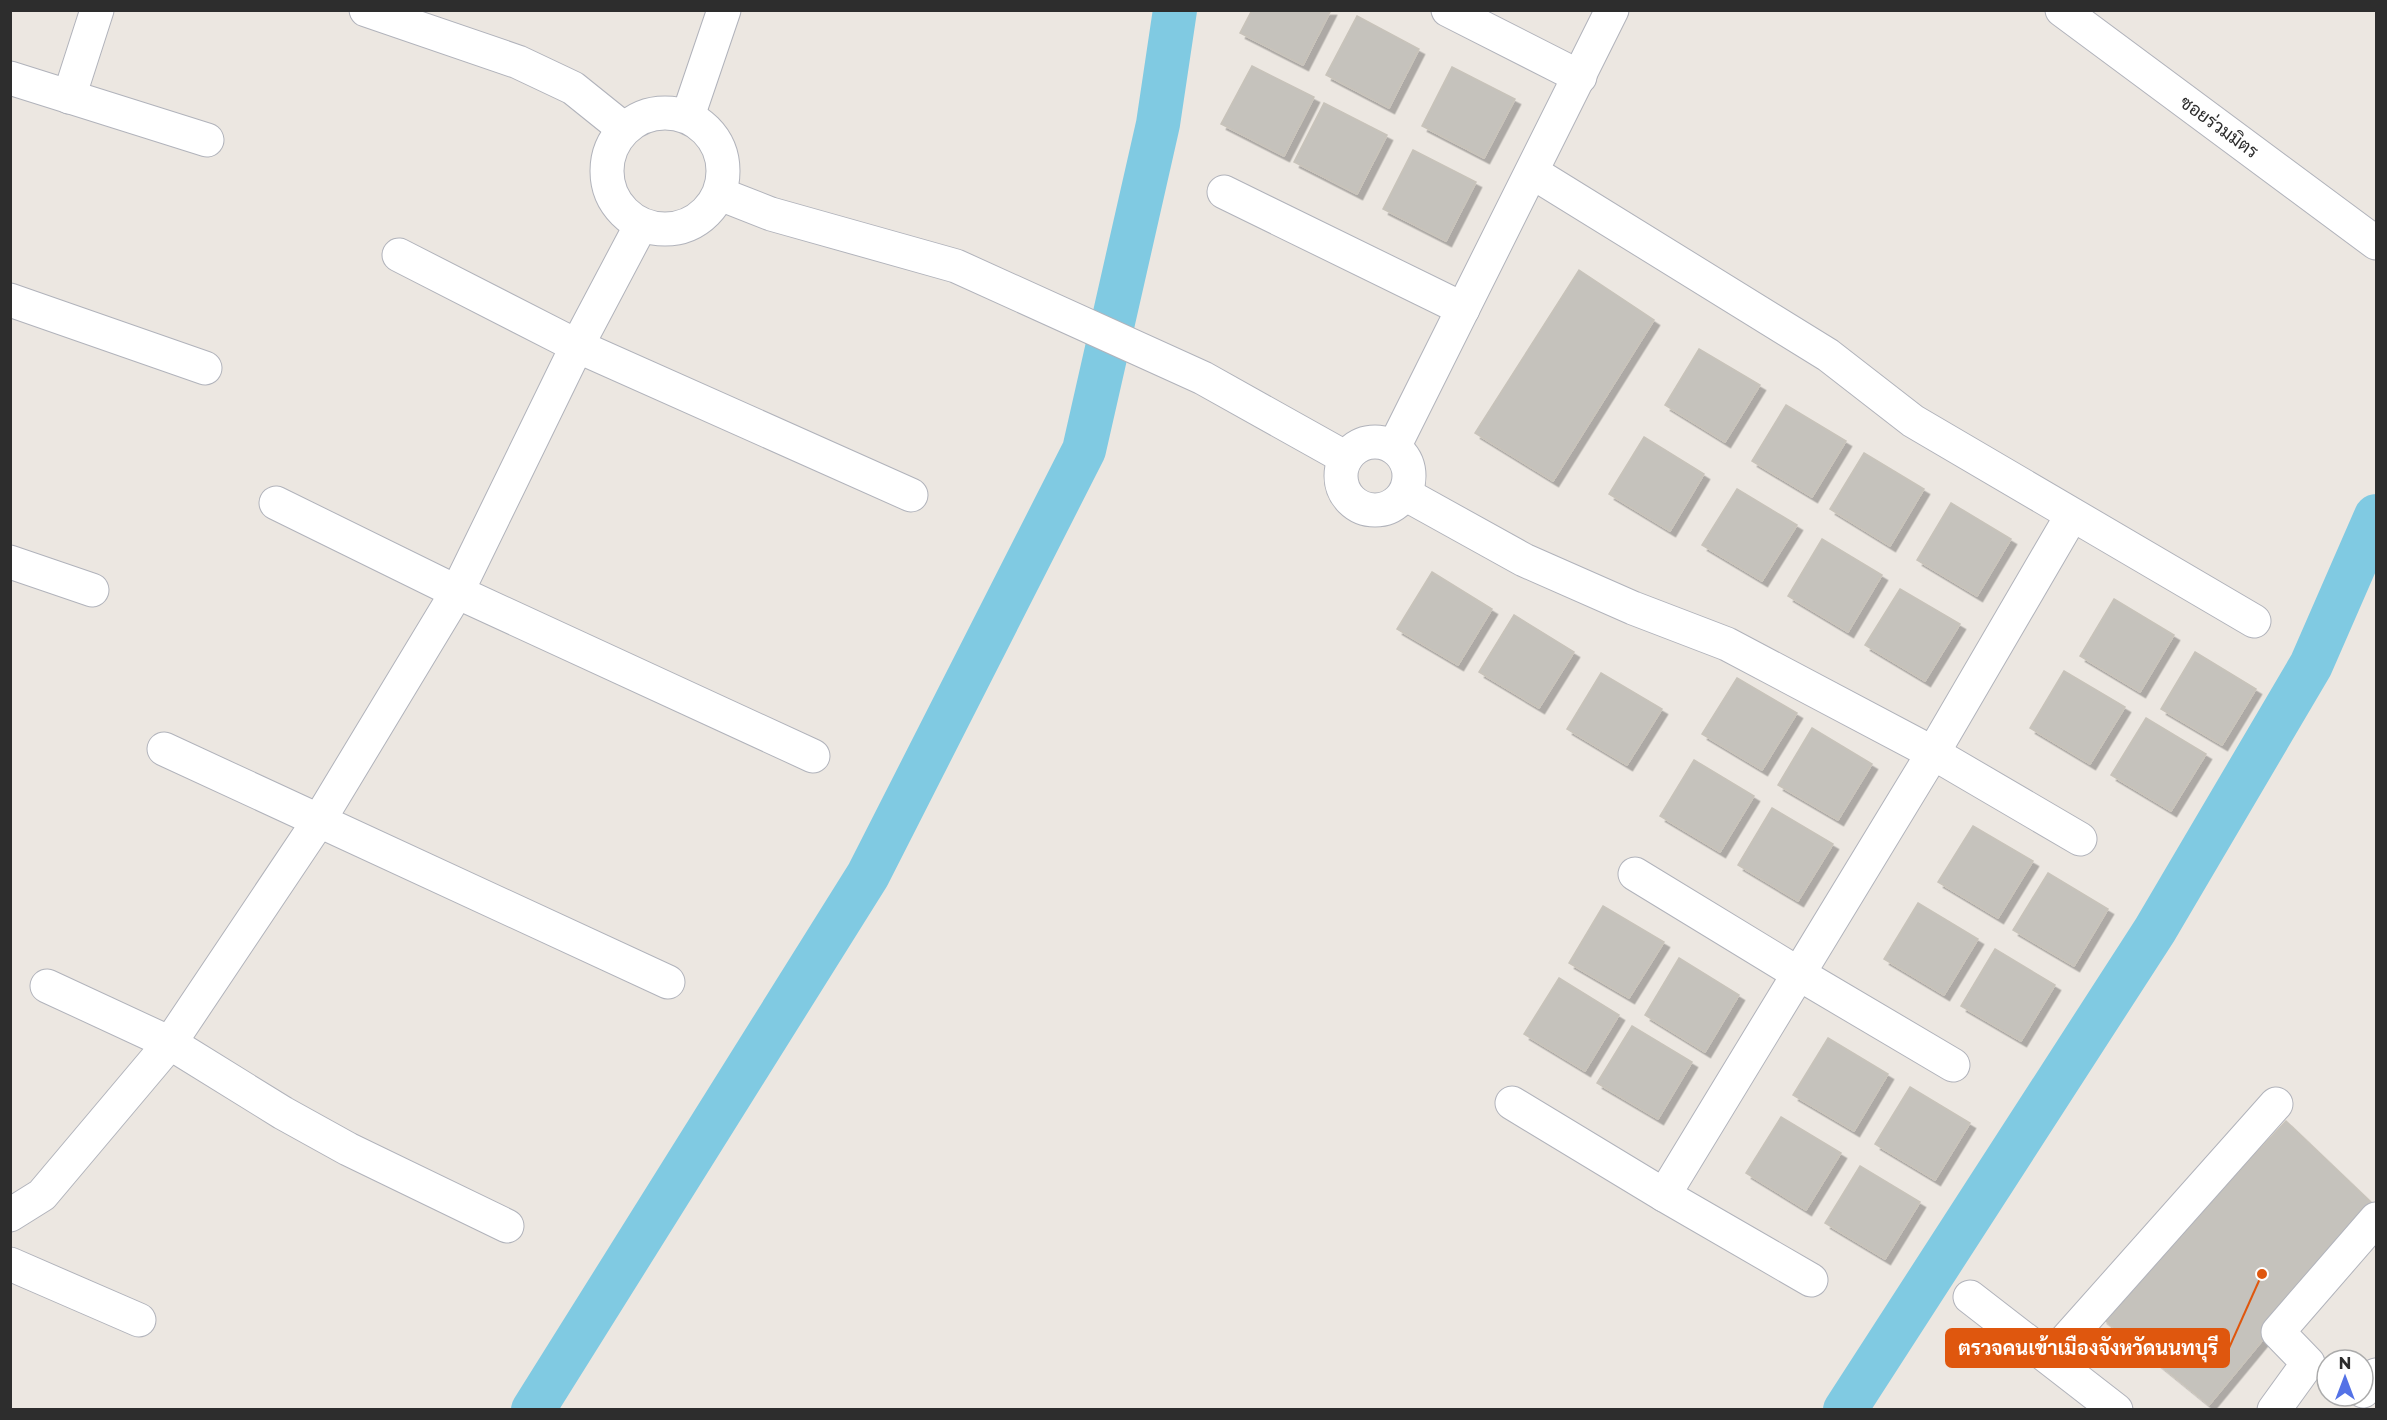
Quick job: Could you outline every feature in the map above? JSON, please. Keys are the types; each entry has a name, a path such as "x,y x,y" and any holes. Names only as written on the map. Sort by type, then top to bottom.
{"street":[{"path":"69,97 97,10"},
{"path":"366,10 518,62 573,88 624,129"},
{"path":"688,116 724,10"},
{"path":"1448,10 1580,77"},
{"path":"1394,447 1612,10"},
{"name":"ซอยร่วมมิตร","path":"2062,10 2376,243"},
{"path":"10,78 207,140"},
{"path":"666,112 688,116 708,130 720,149 724,172 720,194 706,213 687,225 664,229 641,225 623,212 610,192 606,170 611,147 624,129 644,116 666,112"},
{"path":"1532,172 1827,355 1913,421 2254,621"},
{"path":"1224,192 1463,309"},
{"path":"720,194 771,214 956,266 1193,374 1346,458"},
{"path":"10,1215 42,1195 171,1043 318,822 457,592 577,346 641,225"},
{"path":"399,255 577,346 911,495"},
{"path":"10,300 205,368"},
{"path":"1381,442 1394,447 1403,456 1409,468 1409,482 1405,494 1395,504 1383,509 1370,510 1357,505 1347,496 1342,484 1342,470 1346,458 1355,448 1367,443 1381,442"},
{"path":"1405,494 1524,560 1633,608 1727,644 1933,753 2080,839"},
{"path":"276,502 457,592 813,756"},
{"path":"1664,1195 1933,753 2072,515"},
{"path":"14,572 92,590"},
{"path":"164,749 668,982"},
{"path":"1635,874 1953,1065"},
{"path":"47,986 171,1043 283,1113 348,1149 507,1226"},
{"path":"1512,1103 1811,1280"},
{"path":"2050,1358 2276,1104"},
{"path":"2274,1410 2308,1363 2278,1332 2376,1220"},
{"path":"10,1264 139,1320"},
{"path":"1970,1297 2116,1410"}],"building":[{"path":"1252,10 1331,10 1303,65 1240,33"},
{"path":"1357,16 1419,49 1389,108 1326,75"},
{"path":"1252,66 1314,97 1284,156 1221,124"},
{"path":"1452,67 1515,99 1484,158 1422,126"},
{"path":"1324,103 1387,135 1357,194 1294,162"},
{"path":"1413,150 1476,182 1446,241 1383,209"},
{"path":"1579,270 1654,320 1553,481 1475,433"},
{"path":"1699,349 1760,385 1725,442 1665,405"},
{"path":"1786,405 1846,441 1812,497 1752,461"},
{"path":"1644,437 1704,474 1670,531 1609,494"},
{"path":"1864,453 1924,489 1890,546 1830,509"},
{"path":"1737,489 1797,525 1762,581 1702,545"},
{"path":"1951,503 2011,539 1977,596 1917,560"},
{"path":"1822,539 1882,575 1848,632 1788,596"},
{"path":"1432,572 1492,609 1458,665 1397,629"},
{"path":"1900,589 1960,624 1925,681 1865,645"},
{"path":"2114,599 2174,635 2140,692 2080,656"},
{"path":"1514,615 1574,652 1539,708 1479,672"},
{"path":"2195,652 2256,689 2222,745 2161,709"},
{"path":"2064,671 2125,707 2090,764 2030,728"},
{"path":"1601,673 1662,709 1627,765 1567,729"},
{"path":"1737,678 1797,713 1762,770 1702,734"},
{"path":"2146,718 2206,754 2171,811 2111,775"},
{"path":"1812,728 1872,764 1838,820 1778,785"},
{"path":"1694,760 1754,796 1720,852 1660,816"},
{"path":"1772,808 1833,844 1798,901 1738,865"},
{"path":"1973,826 2033,861 1998,918 1938,882"},
{"path":"2048,873 2108,909 2074,966 2013,930"},
{"path":"1918,903 1978,939 1944,995 1884,959"},
{"path":"1603,906 1664,942 1629,998 1569,963"},
{"path":"1995,949 2055,985 2021,1041 1961,1006"},
{"path":"1679,958 1739,995 1705,1052 1645,1015"},
{"path":"1559,978 1619,1015 1585,1071 1524,1034"},
{"path":"1632,1026 1692,1062 1658,1119 1597,1083"},
{"path":"1828,1038 1888,1074 1854,1131 1793,1095"},
{"path":"1910,1087 1970,1123 1935,1180 1875,1144"},
{"path":"1781,1117 1841,1153 1806,1210 1746,1173"},
{"path":"2286,1121 2374,1205 2209,1405 2102,1318"},
{"path":"1860,1166 1920,1202 1885,1259 1825,1223"}],"waterway":[{"path":"533,1410 868,875 1084,450 1158,124 1175,10"},
{"path":"1845,1410 2155,930 2311,665 2376,516"}],"place":[{"name":"ตรวจคนเข้าเมืองจังหวัดนนทบุรี","path":"2262,1274"}]}
